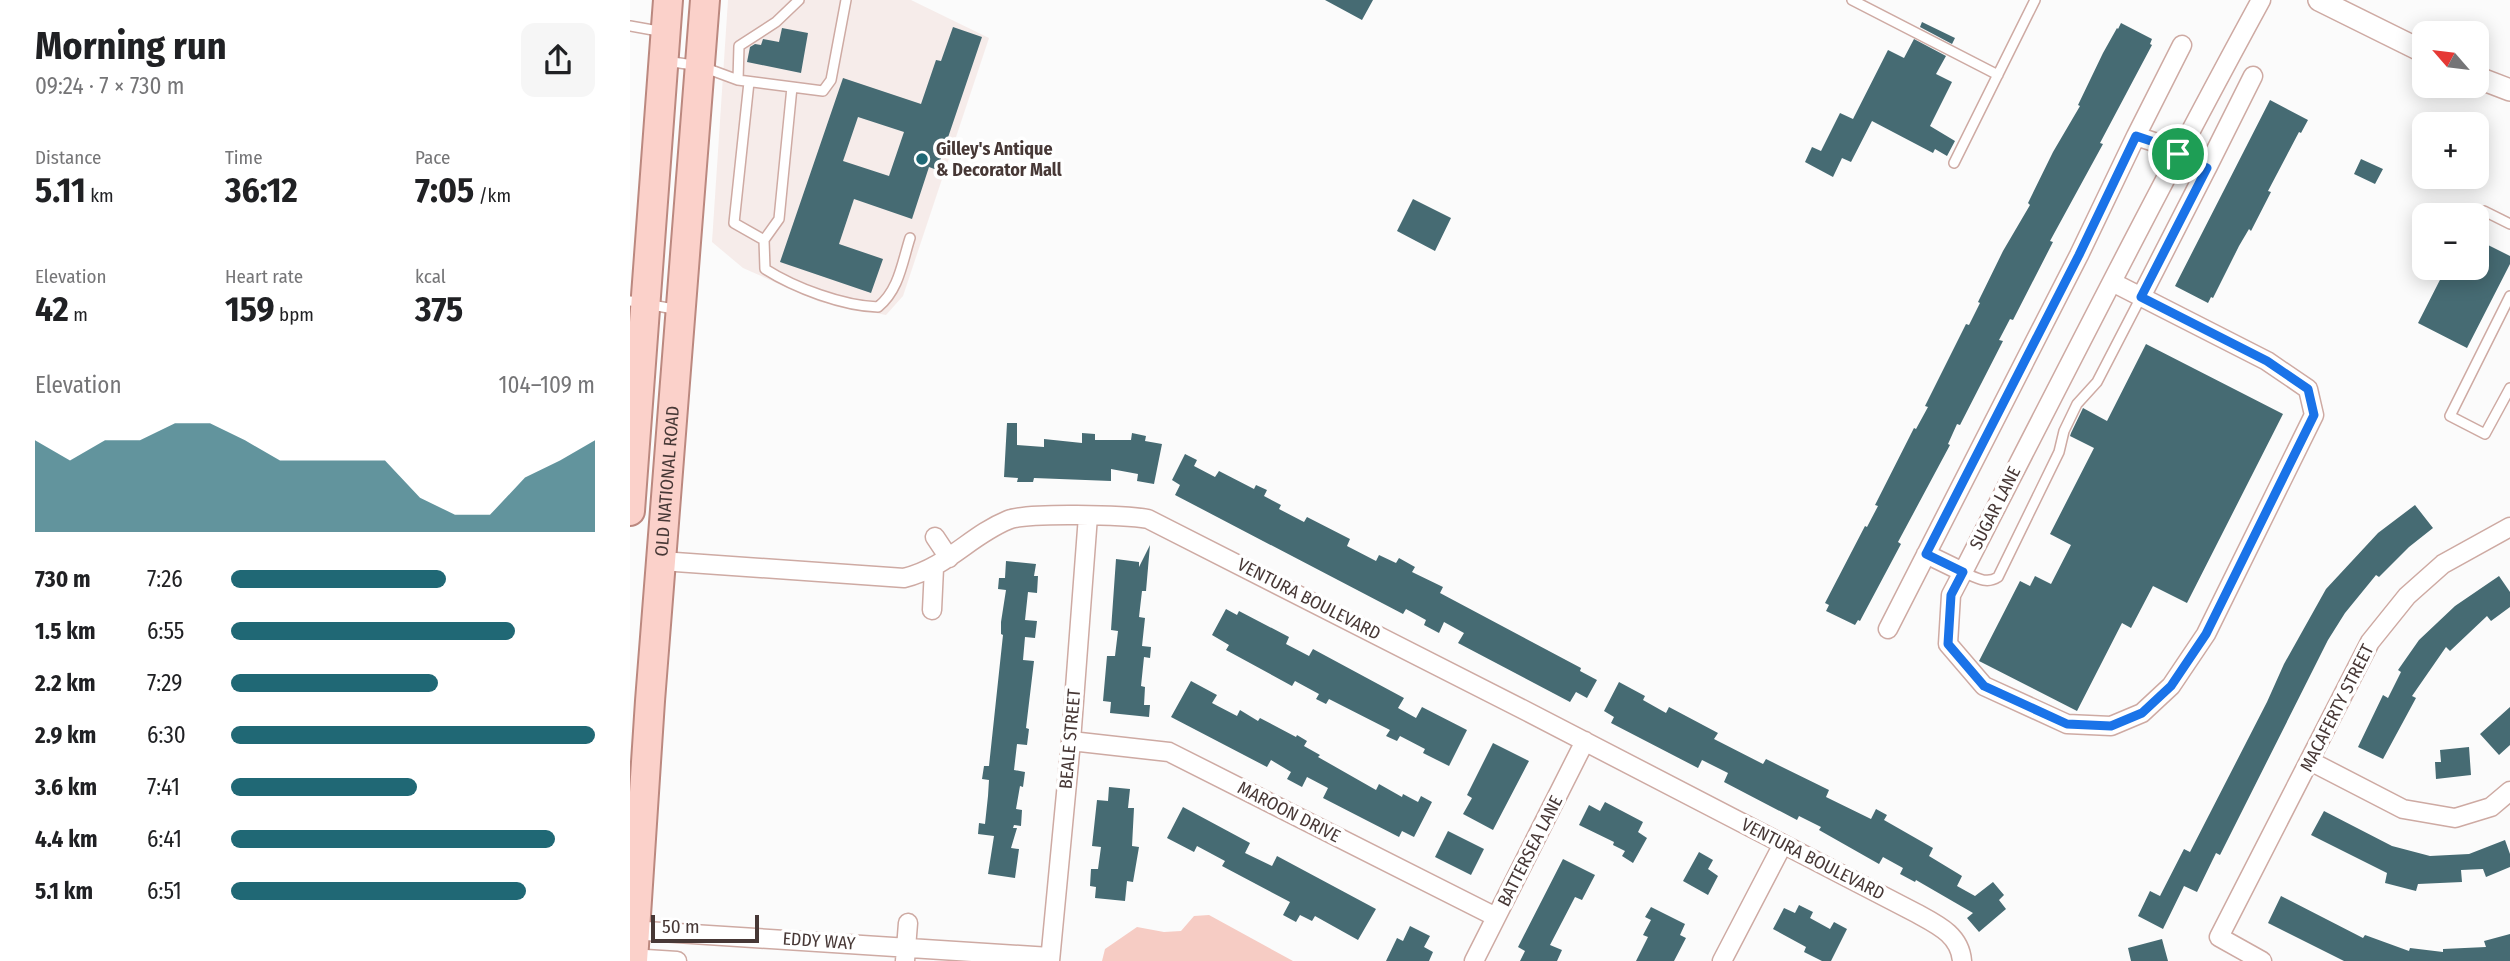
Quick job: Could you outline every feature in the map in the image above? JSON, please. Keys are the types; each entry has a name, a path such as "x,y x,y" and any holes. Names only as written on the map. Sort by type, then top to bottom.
{"main road":[{"name":"OLD NATIONAL ROAD","path":"630,511 638,303 668,0"},
{"name":"OLD NATIONAL ROAD","path":"632,946 705,0"}],"street":[{"name":"SUGAR LANE","path":"2112,282 2267,361 2308,389 2314,415 2206,634 2171,686 2142,713 2111,726 2067,724 1984,686 1948,644 1951,595 1963,572 2112,282 2178,154 2261,0"},
{"path":"2319,0 2412,46"},
{"path":"1888,629 2079,255 2182,45"},
{"path":"2141,297 2253,76"},
{"path":"2489,82 2510,90"},
{"path":"2136,136 2207,168"},
{"name":"BEALE STREET","path":"1050,959 1071,741 1087,516"},
{"name":"VENTURA BOULEVARD","path":"661,561 904,578 934,568 1010,519 1134,516 1159,524 1916,913 1943,928 1961,946 1962,961"},
{"name":"MACAFERTY STREET","path":"2262,961 2219,937 2370,642 2407,596 2444,564 2510,527"},
{"path":"935,537 949,558"},
{"path":"1926,554 1963,572"},
{"path":"932,610 934,568"},
{"name":"MAROON DRIVE","path":"1071,741 1169,752 1496,917"},
{"name":"BATTERSEA LANE","path":"1474,961 1585,741"},
{"path":"2310,761 2403,809 2455,818 2491,807 2510,791"},
{"path":"1723,961 1783,844"},
{"path":"906,954 908,923"},
{"path":"632,946 677,961"},
{"name":"EDDY WAY","path":"632,946 1050,959"}],"lane":[{"path":"738,80 738,46 776,22 799,0"},
{"path":"664,61 700,66 738,80 823,91 831,80 846,0"},
{"path":"1852,0 1997,75"},
{"path":"1954,163 2035,0"},
{"path":"630,26 665,33"},
{"path":"749,82 734,223 764,240"},
{"path":"792,87 779,219 764,240 765,269 781,279 856,306 878,307 895,287 910,238"},
{"path":"2489,214 2510,224"},
{"path":"2510,296 2450,416 2485,434 2510,388"},
{"path":"1963,572 1984,581 1992,581 1998,576 2059,452 2064,431 2077,404 2097,382 2141,297"},
{"path":"638,303 680,310"}],"shaded area":[{"path":"728,0 911,0 989,38 903,296 886,315 820,302 743,268 712,242"},
{"path":"1209,915 1293,961 1102,961 1105,949 1137,927 1164,932 1181,931 1194,916"}],"building":[{"path":"1325,0 1373,0 1362,20"},
{"path":"1922,22 1955,38 1952,44 1920,27"},
{"path":"2121,23 2152,39 2152,45 2100,143 2103,144 2050,241 2053,242 2013,320 2010,319 1999,340 2003,341 1960,425 1957,424 1948,444 1950,445 1898,542 1901,544 1860,621 1855,625 1826,611 1829,605 1825,603 1878,506 1875,505 1914,428 1916,429 1928,407 1925,406 1966,324 1969,325 2003,251 2030,205 2028,203 2053,152 2080,106 2078,105 2103,53"},
{"name":"Gilley's Antique & Decorator Mall","path":"953,27 982,37 937,170 929,167 912,219 854,199 839,244 883,259 871,293 780,262 843,78 921,104 936,60 941,61","holes":["858,117 904,132 889,176 843,161"]},
{"path":"782,28 808,33 801,73 747,62 750,47 761,45 763,39 779,42"},
{"path":"1914,39 1946,56 1936,74 1952,82 1930,126 1955,141 1947,156 1935,149 1933,153 1872,121 1851,162 1842,158 1833,177 1805,162 1812,147 1821,151 1840,113 1853,119 1888,50 1904,58"},
{"path":"2270,100 2308,120 2268,191 2271,192 2251,231 2249,229 2208,303 2175,286"},
{"path":"2361,159 2383,169 2375,184 2354,174"},
{"path":"1413,199 1451,218 1435,251 1397,231"},
{"path":"2489,246 2510,256 2510,264 2467,348 2418,323 2440,280 2489,280"},
{"path":"2146,344 2283,414 2187,603 2153,586 2131,628 2122,623 2077,711 1979,661 2020,581 2030,586 2035,576 2051,584 2071,545 2050,534 2094,448 2070,436 2071,433 2083,408 2107,421"},
{"path":"1007,423 1017,423 1017,445 1044,447 1044,439 1082,443 1082,433 1095,434 1095,440 1131,440 1132,433 1146,436 1145,441 1162,444 1154,484 1137,481 1138,474 1111,469 1111,481 1034,478 1033,482 1017,482 1018,478 1004,477"},
{"path":"1185,454 1197,460 1194,466 1215,477 1219,471 1254,489 1256,485 1267,490 1264,496 1281,505 1279,509 1304,522 1307,517 1350,539 1347,546 1376,561 1379,555 1396,563 1399,558 1415,567 1412,572 1443,587 1440,593 1581,668 1580,671 1597,680 1587,698 1576,692 1570,702 1458,643 1464,633 1444,622 1439,633 1424,625 1426,620 1406,609 1403,614 1175,495 1180,485 1172,480"},
{"path":"2415,505 2433,528 2379,577 2376,575 2345,613 2328,640 2220,855 2216,853 2197,892 2184,886 2163,929 2138,916 2150,891 2160,896 2184,849 2190,852 2284,664 2326,589 2378,533"},
{"path":"1150,545 1146,591 1142,591 1139,617 1145,618 1142,646 1151,647 1150,658 1144,657 1141,686 1145,687 1144,705 1150,705 1149,717 1110,713 1111,702 1103,701 1107,656 1115,656 1118,631 1111,630 1116,559 1139,562 1139,567"},
{"path":"1006,561 1036,564 1034,576 1038,576 1037,593 1028,592 1025,620 1037,621 1035,638 1025,637 1023,660 1034,661 1026,728 1029,729 1027,745 1017,744 1014,770 1025,772 1016,809 1022,810 1021,826 1014,825 1013,828 1017,828 1011,848 1019,849 1015,878 988,874 994,836 978,834 979,823 985,824 988,796 989,780 982,779 984,766 989,766 1006,590 998,589 999,578 1005,578"},
{"path":"2499,576 2510,592 2510,607 2491,621 2487,616 2450,651 2446,647 2412,696 2416,698 2383,759 2358,747 2383,695 2388,698 2401,672 2398,670 2419,640 2455,606"},
{"path":"1226,609 1237,615 1239,611 1289,637 1286,644 1309,656 1313,649 1404,698 1398,708 1416,718 1422,707 1467,730 1449,766 1423,753 1425,749 1400,736 1397,741 1386,736 1390,730 1329,699 1326,704 1316,699 1319,694 1295,681 1292,686 1226,650 1229,645 1212,635"},
{"path":"1191,681 1217,695 1212,703 1237,716 1240,710 1258,721 1260,718 1296,737 1297,735 1307,741 1304,746 1320,755 1318,757 1376,790 1379,784 1402,797 1403,794 1418,802 1421,796 1432,802 1414,837 1402,831 1399,837 1323,798 1328,788 1307,777 1302,787 1287,779 1291,772 1271,760 1267,767 1171,717"},
{"path":"1619,682 1645,696 1643,700 1666,713 1669,707 1718,733 1714,739 1763,764 1766,759 1829,790 1826,797 1871,819 1876,809 1887,815 1884,820 1933,848 1929,856 1962,876 1957,886 1975,896 1993,882 2004,895 1999,900 2006,909 1979,932 1967,918 1973,913 1916,880 1915,882 1900,874 1903,868 1883,857 1879,864 1819,830 1821,827 1799,816 1797,820 1724,782 1728,773 1702,760 1698,768 1611,723 1614,717 1604,711"},
{"path":"2510,707 2510,745 2499,755 2480,734"},
{"path":"1493,743 1529,761 1493,830 1463,814 1472,798 1467,795"},
{"path":"2469,747 2471,775 2436,779 2435,762 2441,762 2440,750"},
{"path":"1109,787 1130,789 1128,808 1134,808 1132,846 1139,847 1133,882 1127,881 1125,901 1095,898 1096,887 1090,886 1091,869 1098,869 1101,847 1092,846 1097,800 1108,801"},
{"path":"1605,802 1643,822 1638,832 1647,838 1633,863 1622,856 1625,851 1613,845 1614,842 1579,825 1589,805 1600,811"},
{"path":"1183,807 1250,843 1245,853 1272,866 1277,856 1376,909 1358,940 1315,916 1312,921 1300,915 1296,922 1283,915 1290,902 1222,866 1225,861 1197,846 1194,852 1167,838"},
{"path":"2324,811 2392,846 2430,856 2469,854 2505,840 2510,854 2510,867 2486,877 2483,869 2461,870 2462,882 2418,884 2416,891 2385,883 2387,873 2311,835"},
{"path":"1448,831 1484,849 1471,875 1435,857"},
{"path":"1699,852 1713,860 1708,869 1718,876 1708,895 1683,881"},
{"path":"1563,859 1595,875 1582,900 1575,897 1550,945 1562,950 1557,961 1520,961 1525,951 1518,947"},
{"path":"2281,896 2363,938 2365,935 2409,951 2410,948 2443,952 2443,949 2486,947 2484,941 2510,934 2510,961 2344,961 2268,923"},
{"path":"1799,905 1813,912 1810,918 1830,929 1834,922 1847,929 1831,961 1822,961 1804,952 1806,947 1773,929 1784,908 1795,913"},
{"path":"1651,907 1685,924 1680,935 1686,938 1674,961 1636,961 1648,937 1643,935 1651,920 1645,917"},
{"path":"1410,926 1430,936 1424,947 1433,952 1429,961 1386,961 1397,938 1403,941"},
{"path":"2162,939 2168,961 2131,961 2128,948"}],"place":[{"name":"Gilley's Antique & Decorator Mall","path":"922,159"}],"route":[{"path":"2136,136 2178,154 2207,168 2141,297 2267,361 2308,389 2314,415 2206,634 2171,686 2142,713 2111,726 2067,724 1984,686 1948,644 1951,595 1963,572 1926,554 2079,255 2136,136"}]}
